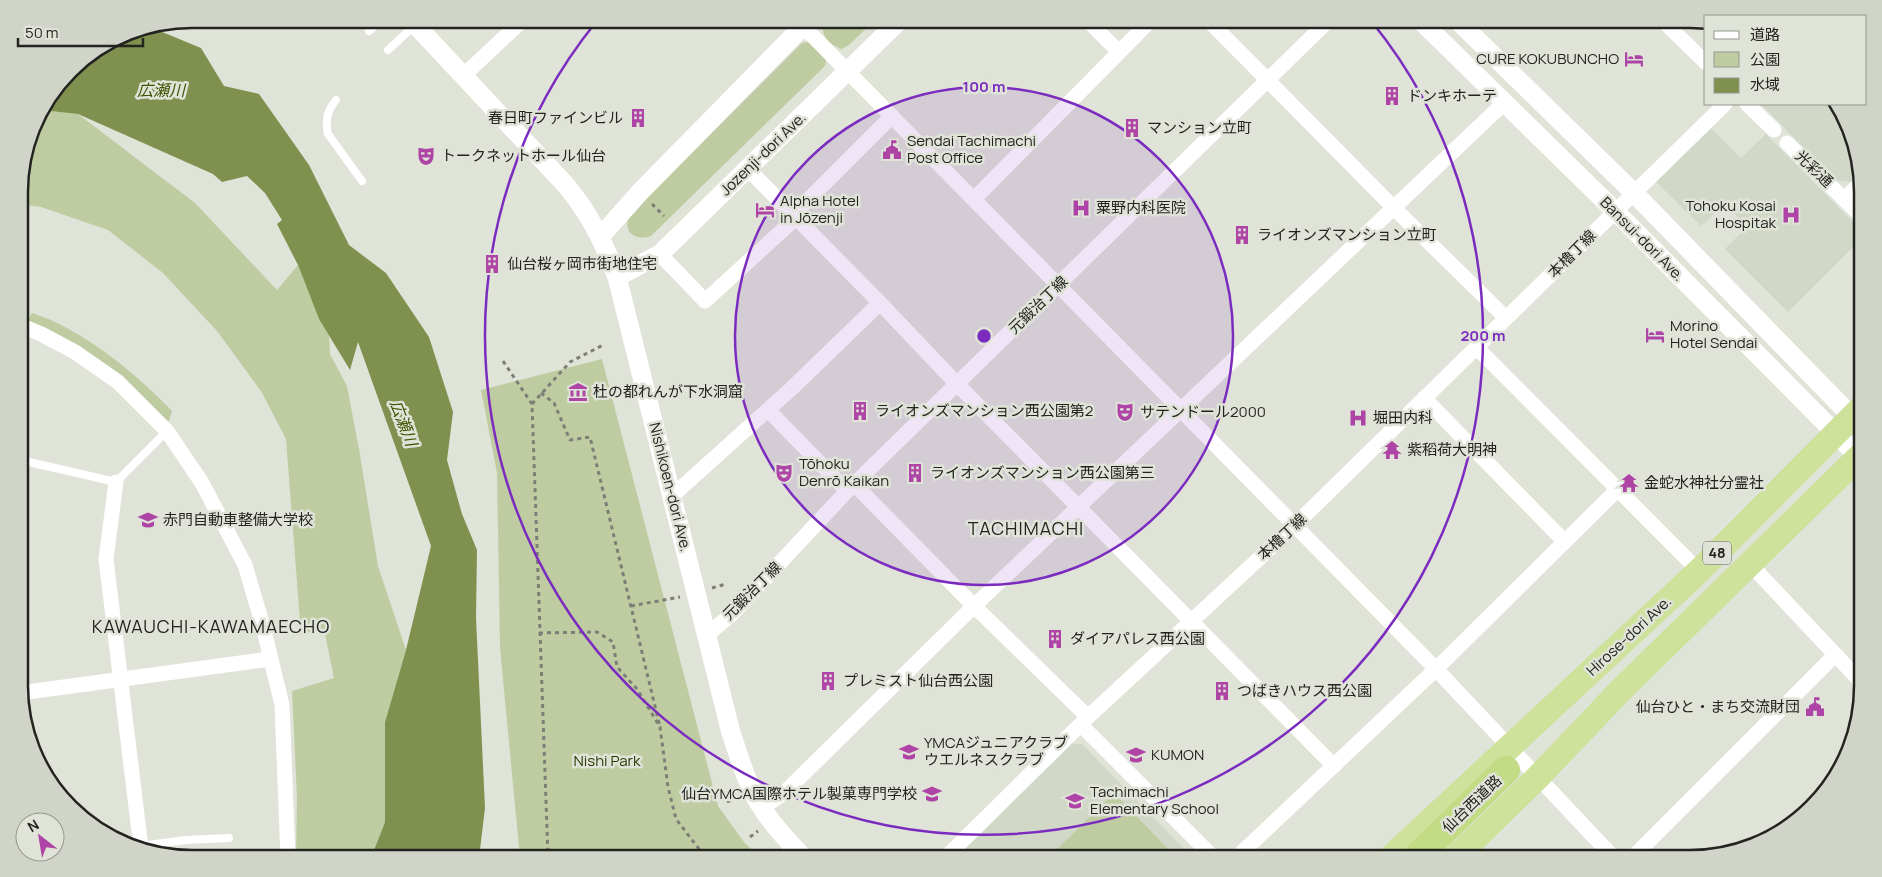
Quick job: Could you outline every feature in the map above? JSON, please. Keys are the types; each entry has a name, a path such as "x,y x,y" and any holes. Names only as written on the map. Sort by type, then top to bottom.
{"highway":[{"name":"Hirose-dori Ave.","path":"1461,849 1520,767 1596,668 1853,421"},
{"name":"Hirose-dori Ave.","path":"1403,849 1520,767 1621,690 1854,464"},
{"name":"仙台西道路","path":"1426,849 1520,767"},
{"name":"仙台西道路","path":"1445,849 1520,767"}],"street":[{"name":"Nishikoen-dori Ave.","path":"419,28 574,194 595,225 617,277 732,733 752,790 762,808 796,850"},
{"path":"464,75 514,28"},
{"path":"600,238 640,192 796,28"},
{"path":"809,28 848,72 1436,669 1520,767 1605,849"},
{"name":"Jozenji-dori Ave.","path":"617,277 660,254 892,28"},
{"path":"1095,28 1118,51"},
{"path":"974,199 1142,28"},
{"path":"1216,28 1506,318"},
{"name":"元鍛治丁線","path":"706,635 733,613 851,488 1321,28"},
{"name":"Bansui-dori Ave.","path":"1428,28 1615,211 1853,421"},
{"name":"Bansui-dori Ave.","path":"1465,28 1634,193 1853,421"},
{"path":"1670,28 1704,61"},
{"path":"762,808 785,792 974,606 1504,103"},
{"path":"1634,193 1724,105"},
{"path":"1748,105 1774,130"},
{"path":"660,254 705,300 796,216 892,116"},
{"name":"光彩通","path":"1787,143 1854,209"},
{"path":"748,169 1334,766"},
{"path":"1844,199 1854,190"},
{"name":"本櫓丁線","path":"954,849 1084,721 1294,526 1634,193"},
{"path":"672,496 768,410 880,302"},
{"path":"28,331 41,334 75,352 118,382 167,431 202,483 245,565 263,626 282,705 288,850"},
{"path":"1476,347 1619,488 1699,571"},
{"path":"1424,398 1564,541"},
{"path":"768,410 974,606 1206,849"},
{"path":"116,482 106,559 139,841"},
{"path":"1245,849 1436,669 1619,488"},
{"path":"1750,564 1854,675"},
{"path":"1641,849 1835,655"},
{"path":"28,692 270,659"}],"lane":[{"path":"388,50 408,28"},
{"path":"336,100 328,113 326,126 328,134 362,181"},
{"path":"28,462 116,482 167,431"},
{"path":"154,845 186,840 229,838"}],"path":[{"path":"650,203 664,216"},
{"path":"532,404 570,362 605,344"},
{"path":"503,361 532,404 548,850"},
{"path":"542,393 554,404 570,440 590,437 660,727 668,787 676,819 700,850"},
{"path":"631,606 671,599"},
{"path":"539,633 597,632 613,642 617,667 637,689 660,727"}],"shaded area":[{"path":"1762,105 1829,105 1842,129 1849,149 1853,170 1853,179 1850,182 1835,180"},
{"name":"Tohoku Kosai Hospitak","path":"1710,127 1741,158 1766,134 1854,223 1854,246 1788,312 1725,249 1747,227 1725,204 1701,226 1655,181"},
{"name":"Tachimachi Elementary School","path":"1071,744 1082,744 1185,849 965,849"}],"green space":[{"path":"823,28 867,28 842,49 828,41 823,33"},
{"path":"809,42 826,60 825,66 651,236 640,237 632,234 628,227 629,216 802,43"},
{"path":"49,111 78,114 195,203 277,290 298,265 319,318 329,334 330,354 347,386 378,566 406,650 385,722 385,822 374,850 296,850 297,797 292,691 334,678 324,629 301,634 286,439 261,391 217,331 163,273 108,230 41,207 28,205 28,181 31,160 40,129"},
{"path":"32,313 70,329 125,368 172,411 169,421 164,421 77,346 28,320"},
{"name":"Nishi Park","path":"602,359 718,806 752,850 519,850 500,648 497,473 481,390"},
{"path":"1114,793 1169,849 1057,849"}],"water":[{"name":"広瀬川","path":"160,31 201,48 224,86 259,94 309,165 349,245 386,273 429,337 453,412 447,460 462,514 477,550 476,618 485,808 480,850 374,850 385,822 385,722 406,650 431,546 358,342 350,370 319,319 298,265 277,224 282,220 265,193 247,176 222,182 213,174 78,114 49,111 68,84 84,68 110,50 139,36"}],"place":[{"name":"CURE KOKUBUNCHO","path":"1634,59"},
{"name":"ドンキホーテ","path":"1392,96"},
{"name":"春日町ファインビル","path":"638,118"},
{"name":"マンション立町","path":"1132,128"},
{"name":"Sendai Tachimachi Post Office","path":"892,150"},
{"name":"トークネットホール仙台","path":"426,156"},
{"name":"粟野内科医院","path":"1081,208"},
{"name":"Alpha Hotel in Jōzenji","path":"765,210"},
{"name":"Tohoku Kosai Hospitak","path":"1791,215"},
{"name":"ライオンズマンション立町","path":"1242,235"},
{"name":"仙台桜ヶ岡市街地住宅","path":"492,264"},
{"name":"Morino Hotel Sendai","path":"1655,335"},
{"name":"杜の都れんが下水洞窟","path":"578,392"},
{"name":"ライオンズマンション西公園第2","path":"860,411"},
{"name":"サテンドール2000","path":"1125,412"},
{"name":"堀田内科","path":"1358,418"},
{"name":"紫稻荷大明神","path":"1392,450"},
{"name":"Tōhoku Denrō Kaikan","path":"784,473"},
{"name":"ライオンズマンション西公園第三","path":"915,473"},
{"name":"金蛇水神社分霊社","path":"1629,483"},
{"name":"赤門自動車整備大学校","path":"148,520"},
{"name":"ダイアパレス西公園","path":"1055,639"},
{"name":"プレミスト仙台西公園","path":"828,681"},
{"name":"つばきハウス西公園","path":"1222,691"},
{"name":"仙台ひと・まち交流財団","path":"1815,707"},
{"name":"YMCAジュニアクラブ ウエルネスクラブ","path":"909,752"},
{"name":"KUMON","path":"1136,755"},
{"name":"仙台YMCA国際ホテル製菓専門学校","path":"932,794"},
{"name":"Tachimachi Elementary School","path":"1075,801"}],"district":[{"name":"TACHIMACHI","path":"1026,529"},
{"name":"KAWAUCHI-KAWAMAECHO","path":"211,627"}]}
